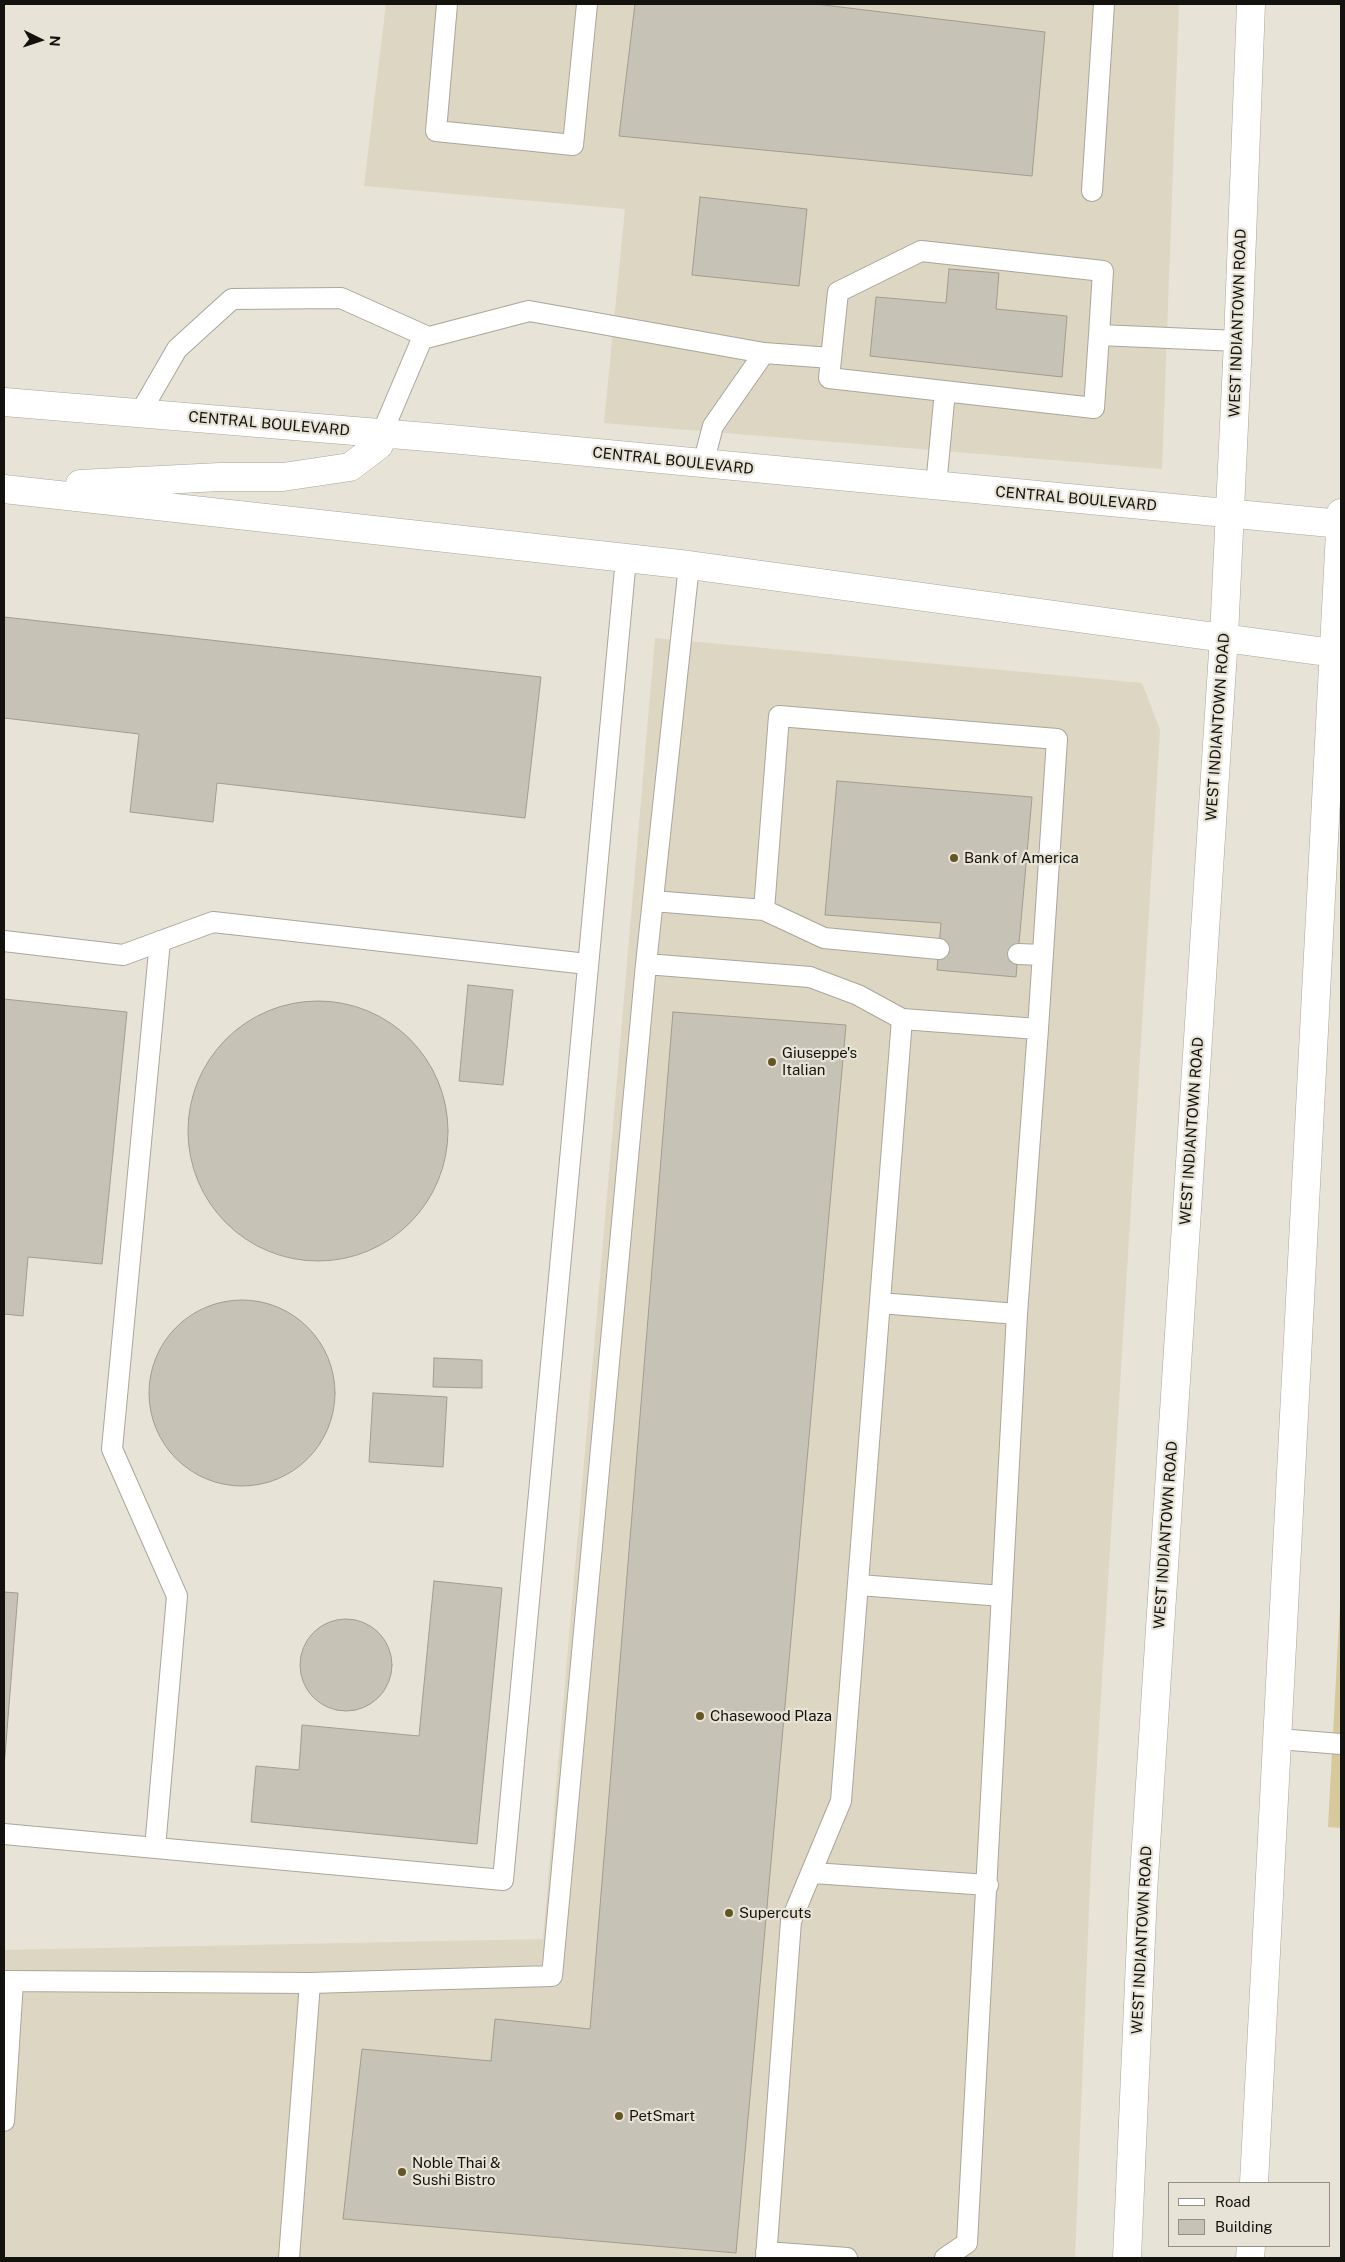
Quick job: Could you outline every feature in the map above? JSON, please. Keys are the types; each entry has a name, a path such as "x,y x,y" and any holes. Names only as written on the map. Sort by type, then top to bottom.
{"main road":[{"name":"WEST INDIANTOWN ROAD","path":"1128,2258 1144,1882 1224,636 1251,4"},
{"name":"CENTRAL BOULEVARD","path":"4,402 382,433 1341,524"},
{"path":"4,488 283,476 350,467 379,445 382,433"},
{"path":"4,488 688,565 1224,636 1338,653"},
{"path":"1254,2182 1338,653 1341,513"}],"lane":[{"path":"447,4 436,131 573,145 587,4"},
{"path":"1092,191 1104,4"},
{"path":"921,251 1103,271 1094,408 829,378 831,358 838,292 921,251"},
{"path":"140,413 177,350 232,299 341,298 428,337"},
{"path":"382,433 422,339 529,311 764,353 831,358"},
{"path":"1099,335 1238,341"},
{"path":"702,464 713,426 764,353"},
{"path":"936,486 946,391"},
{"path":"4,1834 502,1880 626,558"},
{"path":"4,2121 9,1982 310,1983 552,1976 646,964 688,565"},
{"path":"764,910 779,716 1057,739 1017,1314 988,1885 967,2243 945,2258"},
{"path":"652,902 764,910 824,938 939,949"},
{"path":"4,941 123,956 213,922 587,964"},
{"path":"155,1848 177,1596 112,1449 160,941"},
{"path":"1018,954 1042,955"},
{"path":"646,964 810,977 858,995 902,1019 1038,1029"},
{"path":"847,2258 766,2255 791,1921 813,1873 841,1802 902,1019"},
{"path":"880,1303 1017,1314"},
{"path":"858,1584 1002,1596"},
{"path":"1278,1739 1341,1744"},
{"path":"813,1873 988,1885"},
{"path":"289,2258 310,1983"}],"shaded area":[{"path":"386,4 1179,4 1162,469 604,423 625,209 364,186"},
{"path":"655,638 1142,683 1160,730 1091,1860 1075,2258 4,2258 4,1950 543,1939"},
{"path":"1341,1585 1341,1828 1328,1827"}],"building":[{"path":"635,4 816,4 1045,32 1032,176 619,136"},
{"path":"700,197 807,209 799,286 692,275"},
{"path":"949,269 999,273 996,309 1067,316 1062,377 870,356 876,297 946,303"},
{"path":"4,617 541,677 525,818 217,783 213,822 130,812 139,734 4,718"},
{"path":"837,781 1032,797 1016,977 937,970 941,923 825,915"},
{"path":"468,985 513,990 503,1085 459,1081"},
{"path":"4,999 127,1012 102,1264 28,1257 23,1316 4,1314"},
{"path":"305,1001 331,1001 356,1006 379,1016 401,1030 419,1048 433,1070 443,1093 448,1118 448,1144 443,1169 433,1192 419,1214 401,1232 379,1246 356,1256 331,1261 305,1261 280,1256 257,1246 235,1232 217,1214 203,1192 193,1169 188,1144 188,1118 193,1093 203,1070 217,1048 235,1030 257,1016 280,1006"},
{"name":"Chasewood Plaza","path":"673,1012 846,1025 736,2253 343,2219 362,2049 491,2061 495,2019 590,2029"},
{"path":"233,1300 251,1300 278,1307 308,1327 328,1357 335,1384 335,1402 328,1429 308,1459 278,1479 251,1486 233,1486 215,1482 198,1475 183,1465 170,1452 160,1437 153,1420 149,1402 149,1384 153,1366 160,1349 170,1334 183,1321 198,1311 215,1304"},
{"path":"434,1358 482,1360 482,1388 433,1387"},
{"path":"373,1393 447,1397 443,1467 369,1462"},
{"path":"434,1581 502,1588 477,1844 251,1822 256,1766 299,1770 302,1725 419,1736"},
{"path":"4,1592 18,1593 4,1768"},
{"path":"346,1619 364,1622 379,1632 389,1647 392,1665 389,1683 379,1698 364,1708 346,1711 328,1708 313,1698 303,1683 300,1665 303,1647 313,1632 328,1622"}],"place":[{"name":"Bank of America","path":"954,858"},
{"name":"Giuseppe's Italian","path":"772,1062"},
{"name":"Chasewood Plaza","path":"700,1716"},
{"name":"Supercuts","path":"729,1913"},
{"name":"PetSmart","path":"619,2116"},
{"name":"Noble Thai & Sushi Bistro","path":"402,2172"}]}
